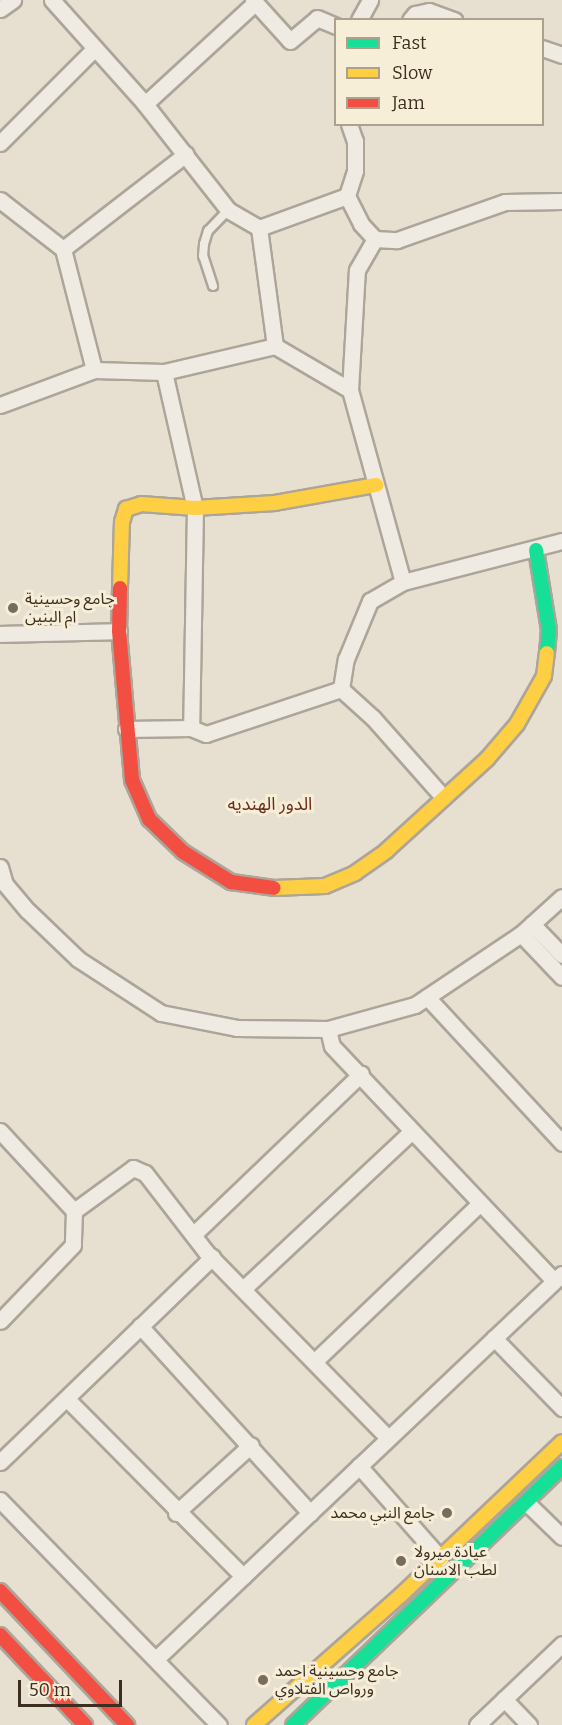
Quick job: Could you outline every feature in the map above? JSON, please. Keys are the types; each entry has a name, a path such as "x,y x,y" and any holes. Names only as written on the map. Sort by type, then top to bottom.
{"main road":[{"path":"376,485 275,503 195,508 141,504 126,509 122,522 119,631 132,780 149,819 183,852 231,882 282,889 325,886 355,873 386,850 487,759 517,724 544,676 549,630 536,550"},
{"path":"254,1725 418,1579 562,1442"},
{"path":"293,1725 562,1467"},
{"path":"418,1579 420,1589 429,1594"},
{"path":"0,1591 128,1725"},
{"path":"0,1635 85,1725"}],"street":[{"path":"0,9 13,0"},
{"path":"52,0 145,104 228,210 259,228"},
{"path":"360,18 370,0"},
{"path":"145,104 254,1 290,41 317,18 334,25"},
{"path":"412,18 415,14 429,11 448,18"},
{"path":"0,142 95,48"},
{"path":"544,48 562,55"},
{"path":"350,126 355,141 355,171 347,196 361,224 375,239 397,240 505,202 562,201"},
{"path":"63,249 186,154"},
{"path":"259,228 347,196"},
{"path":"0,200 63,249 94,370"},
{"path":"259,228 275,346"},
{"path":"375,239 357,270 350,390 403,582"},
{"path":"0,405 94,370 164,372 275,346 332,375 350,390"},
{"path":"164,372 195,508 190,728"},
{"path":"341,689 346,659 370,602 403,582 536,550 562,541"},
{"path":"0,634 119,631"},
{"path":"126,729 190,728 206,734 341,689"},
{"path":"341,689 443,797"},
{"path":"0,867 2,884 78,959 161,1013 237,1028 328,1029 415,1005 526,929 562,897"},
{"path":"526,929 562,955"},
{"path":"526,929 562,977"},
{"path":"427,997 562,1143"},
{"path":"157,1658 558,1277 478,1205 361,1074 332,1046 328,1029"},
{"path":"195,1233 361,1074"},
{"path":"0,1131 74,1211 74,1245 0,1321"},
{"path":"243,1289 412,1131"},
{"path":"74,1211 133,1168 145,1173 212,1257 388,1438"},
{"path":"315,1361 478,1205"},
{"path":"0,1462 212,1257"},
{"path":"140,1326 251,1445 310,1513"},
{"path":"494,1338 562,1408"},
{"path":"67,1399 177,1513 243,1576"},
{"path":"177,1513 251,1445"},
{"path":"359,1466 440,1558"},
{"path":"0,1500 157,1658 219,1725"},
{"path":"526,1502 562,1537"},
{"path":"477,1725 562,1644"},
{"path":"504,1699 529,1725"}],"lane":[{"path":"213,286 203,256 204,244 208,231 228,210"}],"traffic: fast":[{"path":"536,550 549,630 547,653"},
{"path":"293,1725 562,1467"}],"traffic: slow":[{"path":"120,588 122,522 126,509 141,504 195,508 275,503 376,485"},
{"path":"274,888 325,886 355,873 386,851 487,759 517,724 544,676 547,653"},
{"path":"254,1725 401,1595 562,1442"}],"traffic: jam":[{"path":"120,588 119,631 132,780 149,819 183,852 231,882 274,888"},
{"path":"0,1591 127,1725"},
{"path":"0,1635 85,1725"}],"place":[{"name":"جامع وحسينية ام البنين","path":"13,608"},
{"name":"جامع النبي محمد","path":"447,1513"},
{"name":"عيادة ميرولا لطب الاسنان","path":"401,1561"},
{"name":"جامع وحسينية احمد ورواص الفتلاوي","path":"263,1680"}],"district":[{"name":"الدور الهنديه","path":"270,804"}]}
